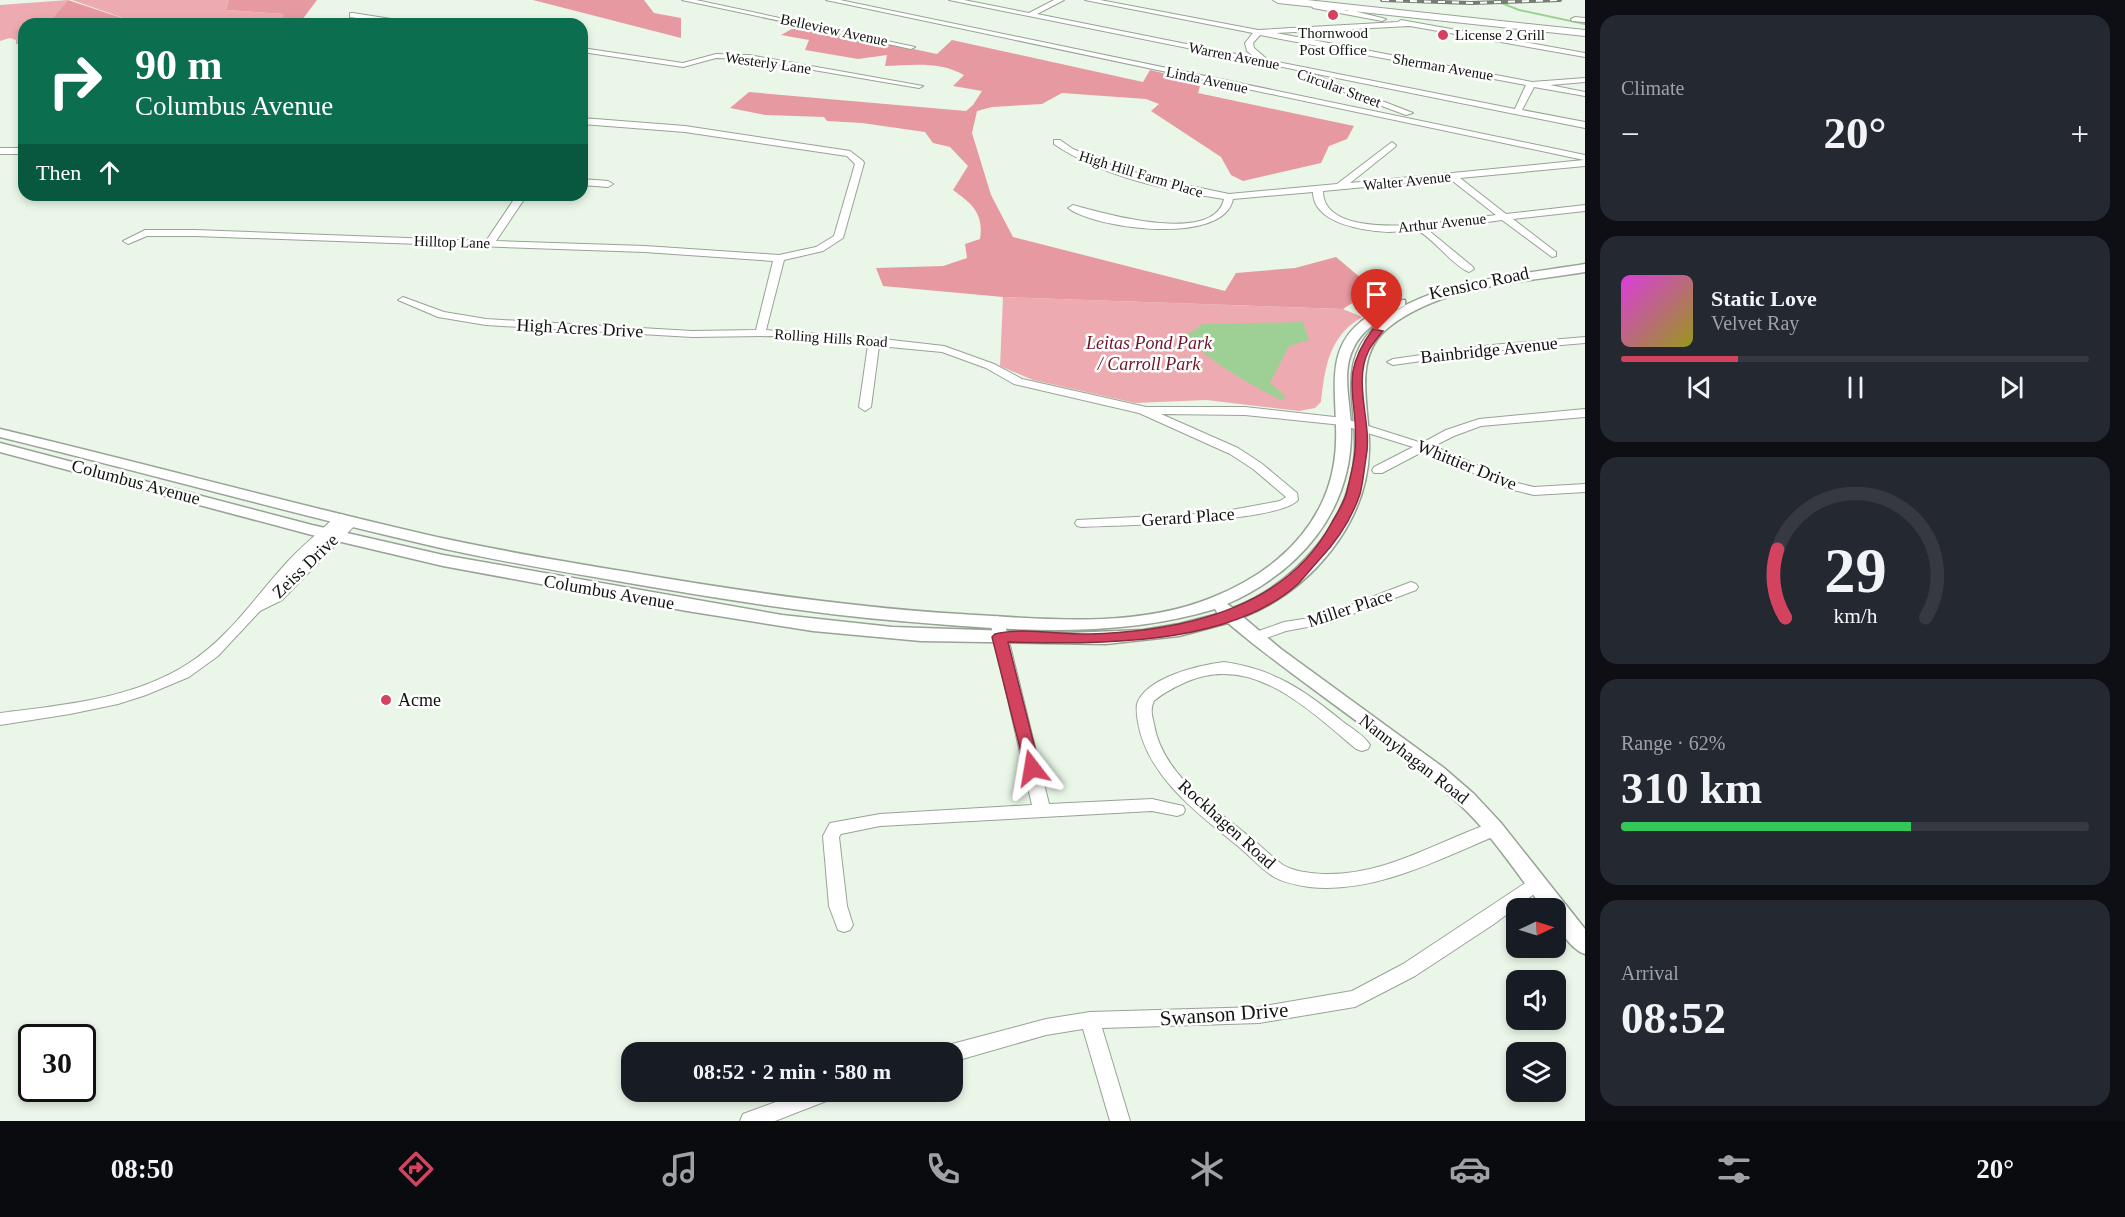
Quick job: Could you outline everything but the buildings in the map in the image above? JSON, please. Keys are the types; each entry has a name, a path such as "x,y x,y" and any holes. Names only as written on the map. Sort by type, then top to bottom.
{"main road":[{"path":"1278,0 1356,12 1585,33"}],"street":[{"name":"Belleview Avenue","path":"686,0 759,10 911,47"},
{"name":"Linda Avenue","path":"830,0 1584,159"},
{"name":"Warren Avenue","path":"953,0 1585,125"},
{"path":"1030,15 1060,0"},
{"name":"Sherman Avenue","path":"1089,0 1585,94"},
{"path":"1356,12 1408,24 1585,55"},
{"path":"353,15 372,18"},
{"path":"1575,19 1585,20"},
{"path":"1267,62 1250,49 1249,43 1258,32 1408,24"},
{"name":"Westerly Lane","path":"588,51 683,65 716,56 749,57 919,86"},
{"name":"Westerly Lane","path":"588,59 619,56"},
{"name":"Circular Street","path":"1267,62 1456,131"},
{"path":"1518,110 1531,84 1585,80"},
{"path":"588,121 685,129 837,151 857,158 860,163 838,238 819,249 779,258"},
{"name":"High Hill Farm Place","path":"1057,142 1074,154 1092,161 1187,190 1229,197"},
{"path":"1339,188 1392,145"},
{"path":"1584,159 1585,147"},
{"path":"0,151 18,151"},
{"name":"Walter Avenue","path":"1229,197 1453,177 1584,159"},
{"path":"1453,177 1552,254"},
{"path":"588,182 608,184"},
{"name":"Arthur Avenue","path":"1318,190 1317,195 1324,209 1343,220 1383,229 1585,208"},
{"path":"1073,208 1086,213 1141,224 1179,226 1217,217 1227,207 1229,197"},
{"path":"489,243 518,201"},
{"path":"1419,227 1469,269"},
{"name":"Hilltop Lane","path":"128,241 145,233 195,233 274,238 645,249 779,258"},
{"name":"Rolling Hills Road","path":"779,258 760,334 874,341 957,352 1018,382 1143,410 1234,452 1257,466 1292,495 1292,500"},
{"name":"Kensico Road","path":"1222,609 1267,598 1292,581 1332,536 1351,502 1359,475 1352,424 1339,382 1342,359 1356,335 1379,314 1404,301 1434,291 1585,262"},
{"name":"Kensico Road","path":"1352,424 1359,360 1369,340 1391,320 1415,306 1444,296 1585,268"},
{"name":"High Acres Drive","path":"403,300 441,315 486,322 689,334 760,334"},
{"name":"Bainbridge Avenue","path":"1393,362 1492,348 1585,340"},
{"path":"865,407 874,341"},
{"name":"Rolling Hills Road","path":"1143,410 1238,410 1352,424"},
{"path":"1378,470 1450,433 1479,423 1585,413"},
{"name":"Whittier Drive","path":"1352,424 1424,446 1513,486 1534,491 1585,488"},
{"name":"Columbus Avenue","path":"0,433 512,575 732,613 881,632 999,629 1130,637 1187,628 1222,609"},
{"name":"Columbus Avenue","path":"0,447 340,527"},
{"name":"Gerard Place","path":"1082,523 1215,518 1292,500"},
{"name":"Zeiss Drive","path":"0,719 72,709 183,674 196,665 255,608 268,591 340,527"},
{"name":"Miller Place","path":"1255,637 1284,627 1324,620 1411,587"},
{"name":"Nannyhagan Road","path":"1222,609 1255,637 1437,773 1467,799 1494,829 1585,945"},
{"path":"999,629 1042,811"},
{"name":"Rockhagen Road","path":"1362,745 1294,692 1265,674 1244,669 1196,672 1180,677 1149,696 1144,705 1148,730 1158,755 1169,772 1211,816 1281,872 1300,879 1356,880 1494,829"},
{"path":"844,925 837,906 831,836 836,828 880,820 1152,805 1177,810"},
{"name":"Swanson Drive","path":"963,1050 1046,1028 1090,1020 1258,1016 1355,999 1409,970 1488,919 1536,883"},
{"path":"1090,1020 1120,1121"},
{"path":"750,1121 800,1102"}],"green space":[{"path":"68,0 52,18 18,18 18,44 16,44 16,40 10,38 0,41 0,5"},
{"path":"72,0 229,0 226,10 285,14 283,18 123,18"},
{"name":"Leitas Pond Park / Carroll Park","path":"1003,297 1343,309 1362,317 1342,334 1335,344 1324,377 1321,402 1315,408 1299,411 1206,400 1135,403 1033,380 1000,366"}],"shaded area":[{"path":"68,0 122,18 52,18"},
{"path":"229,0 317,0 304,18 283,18 284,14 226,10"},
{"path":"533,0 644,0 654,13 681,18 681,38"},
{"path":"799,25 937,54 952,40 1143,82 1150,70 1201,82 1198,93 1354,126 1347,139 1329,146 1321,163 1243,181 1231,175 1221,157 1151,111 1159,104 1146,99 1062,93 1042,104 992,107 977,111 972,133 991,195 1013,237 1225,291 1236,273 1295,268 1336,257 1374,289 1343,309 1003,297 883,286 876,268 943,266 967,258 965,244 980,239 980,222 971,205 953,190 968,166 950,147 933,143 925,132 862,123 827,121 824,117 765,115 730,108 749,92 966,111 982,91 953,86 964,75 945,68 925,65 885,66 887,55 858,59 805,50 809,40 781,35"},
{"path":"1303,322 1309,340 1289,346 1270,383 1286,397 1282,400 1245,381 1215,361 1192,343 1187,335 1203,324"}],"waterway":[{"path":"1494,0 1519,10 1585,24"}],"railway":[{"path":"1382,0 1471,3 1560,0"}],"place":[{"name":"Thornwood Post Office","path":"1333,15"},
{"name":"License 2 Grill","path":"1443,35"},
{"name":"Acme","path":"386,700"}],"route":[{"path":"1032,768 1000,637 1090,639 1160,633 1211,622 1238,612 1267,598 1292,581 1312,562 1328,542 1344,516 1353,495 1359,475 1362,450 1356,378 1363,350 1377,331"}]}
